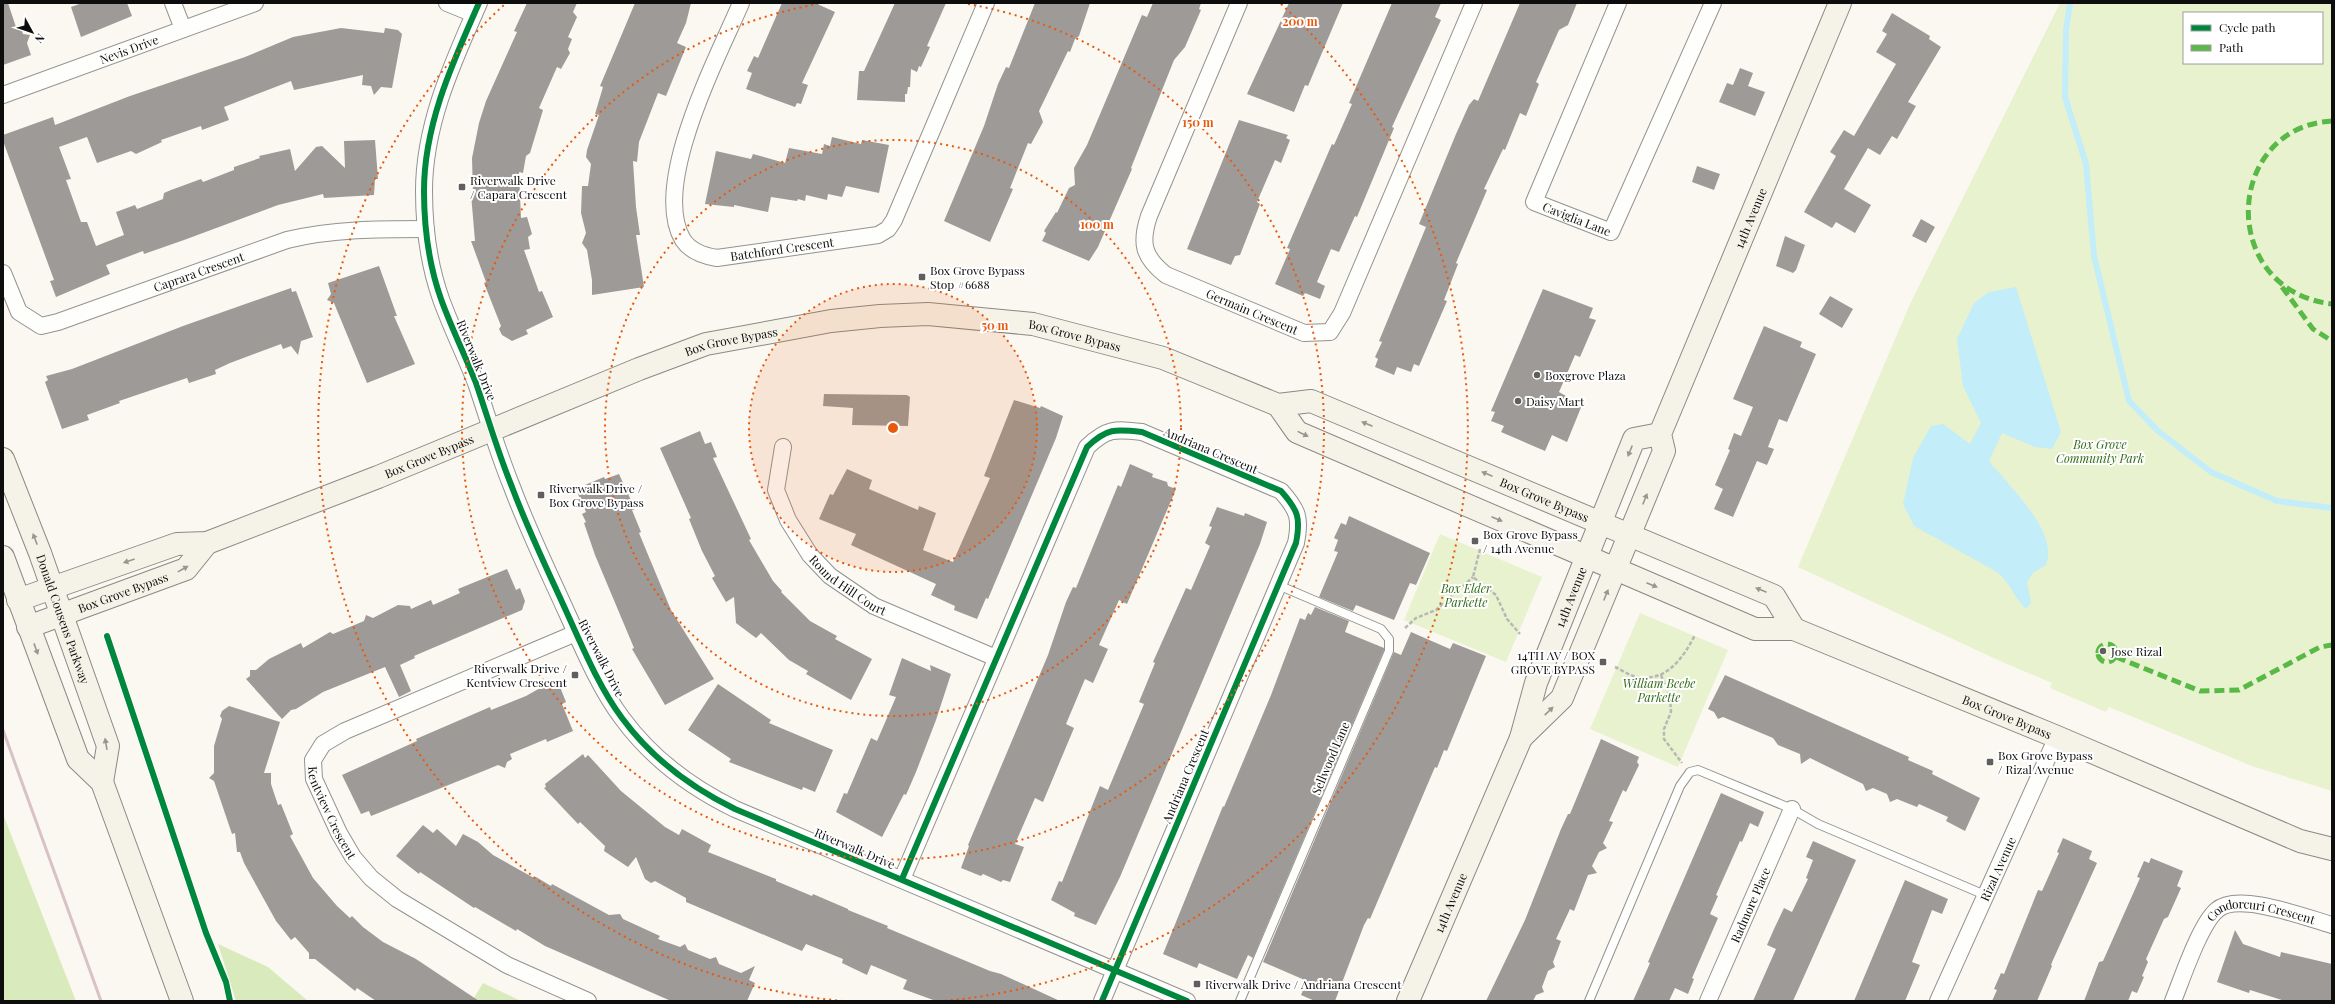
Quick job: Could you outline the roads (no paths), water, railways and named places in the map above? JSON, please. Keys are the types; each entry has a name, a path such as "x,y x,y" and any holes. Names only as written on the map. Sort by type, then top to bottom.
{"main road":[{"name":"14th Avenue","path":"1521,738 1562,698 1631,535 1664,451 1660,434 1840,3"},
{"name":"Box Grove Bypass","path":"18,600 177,544 207,543 491,430 639,369 706,344 831,321 880,316 928,314 1033,324 1163,358 1278,405 1311,401 1774,596 1794,629"},
{"name":"Box Grove Bypass","path":"1278,405 1297,432 1755,629 1794,629 2057,737 2300,841 2332,849"},
{"name":"14th Avenue","path":"1408,1001 1521,738 1536,683 1634,439 1660,434"},
{"name":"Donald Cousens Parkway","path":"3,459 62,615 108,746 102,782"},
{"name":"Box Grove Bypass","path":"28,627 186,569 207,543"},
{"name":"Donald Cousens Parkway","path":"3,557 78,759 102,782 182,1001"}],"street":[{"path":"173,3 183,29"},
{"name":"Nevis Drive","path":"3,95 255,3"},
{"path":"447,3 477,9"},
{"name":"Batchford Crescent","path":"741,3 695,111 681,152 676,178 674,202 677,221 683,240 702,255 717,258 878,235 888,229 894,220 986,3"},
{"name":"Germain Crescent","path":"1238,3 1149,216 1143,233 1145,251 1153,265 1166,275 1304,333 1315,334 1330,332 1342,313 1474,3"},
{"name":"Caviglia Lane","path":"1618,3 1534,202 1611,232 1713,3"},
{"name":"Riverwalk Drive","path":"477,9 445,83 432,130 424,174 426,229 440,296 476,383 514,493 576,633 621,718 651,753 683,780 735,809 1115,969 1187,1001"},
{"name":"Caprara Crescent","path":"3,273 19,312 41,326 58,322 287,240 310,234 386,229 426,229"},
{"name":"Andriana Crescent","path":"902,879 1087,447 1101,434 1120,430 1142,432 1281,491 1295,507 1300,526 1296,543 1115,969"},
{"name":"Round Hill Court","path":"783,447 776,490 788,520 810,555 830,576 874,606 996,658"},
{"name":"Kentview Crescent","path":"576,633 345,732 322,744 313,760 314,780 339,833 353,857 371,878 398,899 506,965 588,1001"},
{"name":"Rizal Avenue","path":"1938,1001 2057,737"},
{"name":"Radmore Place","path":"1708,1001 1792,809"},
{"name":"Condorcuri Crescent","path":"2173,1001 2206,924 2217,910 2235,902 2254,904 2332,925"},
{"path":"1102,1001 1115,969"}],"lane":[{"name":"Sellwood Lane","path":"1240,1001 1389,651 1389,639 1381,629 1278,585"},
{"path":"1589,1001 1680,786 1690,772 1698,770 1706,772 1792,809 1818,824 1985,895"}],"water":[{"path":"2016,287 2061,432 2052,449 2035,447 2002,433 1989,461 2015,491 2033,515 2041,527 2046,539 2048,558 2046,565 2033,573 2027,582 2031,603 2026,609 2006,581 1997,572 1914,526 1903,504 1913,458 1931,426 1943,424 1970,444 1981,423 1963,386 1957,339 1974,303 1989,292"}],"waterway":[{"path":"2070,3 2066,30 2065,97 2086,164 2094,256 2129,401 2158,431 2211,472 2277,501 2332,508"}],"railway":[{"path":"3,730 101,1001"}],"place":[{"name":"Riverwalk Drive / Capara Crescent","path":"462,187"},
{"name":"Box Grove Bypass Stop #6688","path":"922,277"},
{"name":"Boxgrove Plaza","path":"1537,375"},
{"name":"Daisy Mart","path":"1518,401"},
{"name":"Riverwalk Drive / Box Grove Bypass","path":"541,495"},
{"name":"Box Grove Bypass / 14th Avenue","path":"1475,541"},
{"name":"Jose Rizal","path":"2103,651"},
{"name":"14TH AV / BOX GROVE BYPASS","path":"1603,662"},
{"name":"Riverwalk Drive / Kentview Crescent","path":"575,675"},
{"name":"Box Grove Bypass / Rizal Avenue","path":"1990,762"},
{"name":"Riverwalk Drive / Andriana Crescent","path":"1197,984"}],"park label":[{"name":"Box Grove Community Park","path":"2100,451"},
{"name":"Box Elder Parkette","path":"1466,595"},
{"name":"William Beebe Parkette","path":"1659,690"}]}
